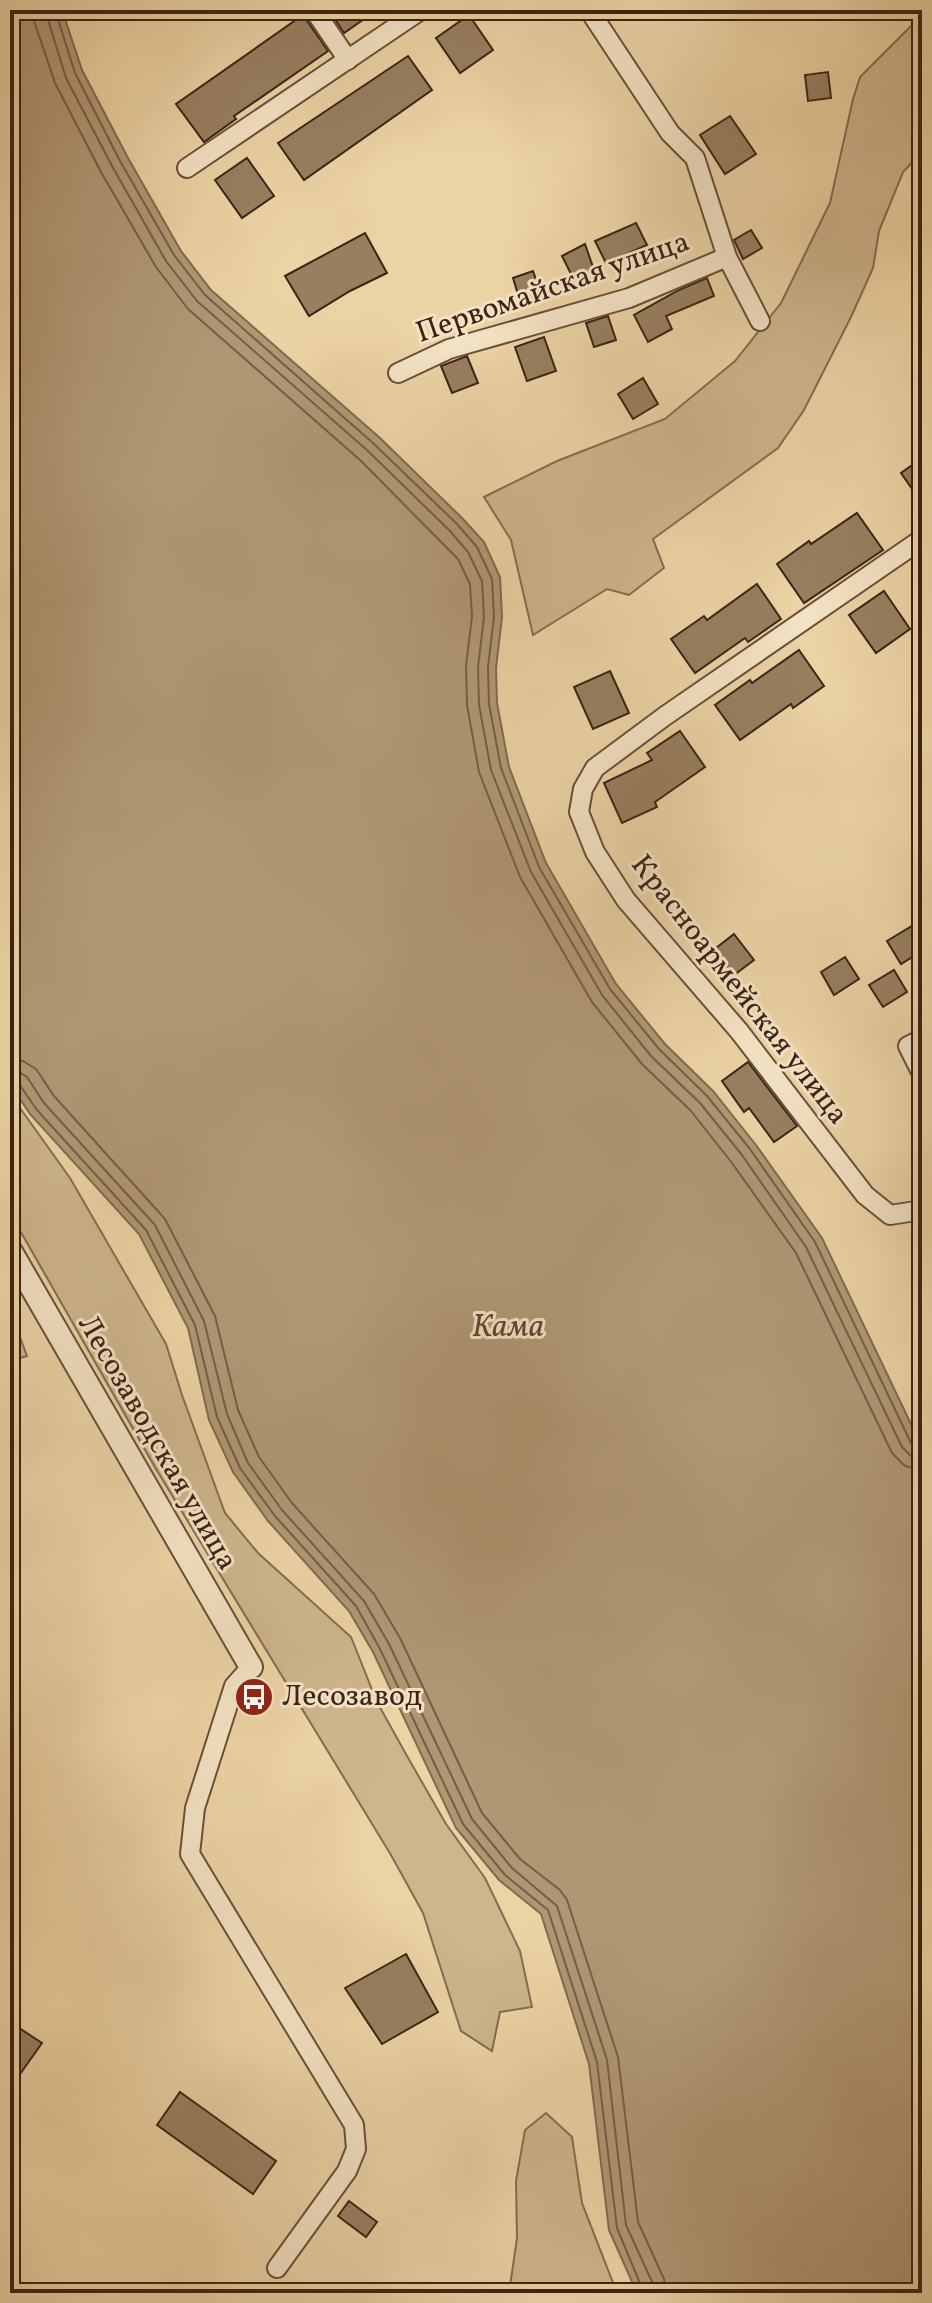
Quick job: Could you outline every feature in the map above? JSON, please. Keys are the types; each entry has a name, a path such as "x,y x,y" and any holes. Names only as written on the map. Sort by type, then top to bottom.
{"street":[{"path":"314,10 348,60"},
{"path":"187,168 421,10"},
{"name":"Первомайская улица","path":"589,10 670,133 695,158 727,257 760,321"},
{"name":"Первомайская улица","path":"398,373 449,349 629,298 727,257"},
{"name":"Красноармейская улица","path":"922,539 665,716 595,768 583,789 579,812 595,852 626,900 739,1031 865,1195 890,1215 922,1210"},
{"path":"922,1039 908,1046 922,1074"},
{"name":"Лесозаводская улица","path":"10,1250 251,1667"},
{"path":"251,1667 234,1686 195,1808 190,1854 354,2125 356,2149 347,2171 277,2268"}],"shaded area":[{"path":"922,15 922,152 903,172 879,231 873,268 804,410 778,448 653,539 664,568 629,595 607,589 533,635 511,540 484,497 557,461 665,419 735,361 781,303 830,203 860,77"},
{"path":"10,1094 70,1178 166,1344 225,1513 258,1553 351,1637 377,1702 407,1756 446,1824 485,1878 520,1951 532,2007 500,2012 492,2051 461,2031 423,1913 391,1855 156,1469 10,1213"},
{"path":"10,1310 27,1356 10,1361"},
{"path":"546,2113 572,2137 582,2203 617,2293 509,2293 517,2238 516,2181 525,2130"}],"water":[{"name":"Кама","path":"10,10 62,10 82,70 128,158 181,251 211,290 380,438 484,542 500,577 502,617 496,668 497,703 509,767 546,863 616,984 665,1044 713,1091 822,1238 922,1447 922,2293 637,2293 609,2230 589,2064 541,1914 499,1880 456,1828 373,1652 349,1611 268,1521 233,1472 209,1420 188,1328 139,1234 30,1114 10,1084"}],"building":[{"path":"329,10 377,10 344,33"},
{"path":"303,15 328,51 234,116 236,119 204,142 176,104"},
{"path":"469,15 493,50 460,73 436,38"},
{"path":"408,56 432,90 304,180 278,143"},
{"path":"828,72 831,98 808,101 805,75"},
{"path":"730,116 756,154 725,174 700,135"},
{"path":"247,158 274,196 242,218 215,180"},
{"path":"636,223 647,245 606,263 595,241"},
{"path":"751,230 762,248 743,259 734,240"},
{"path":"365,233 387,273 309,316 285,276"},
{"path":"585,244 594,270 574,280 562,256"},
{"path":"533,271 541,294 520,301 513,278"},
{"path":"707,278 714,296 666,316 672,329 648,342 634,315"},
{"path":"608,316 616,340 594,347 586,323"},
{"path":"544,337 556,371 527,381 515,347"},
{"path":"467,356 478,383 452,393 441,366"},
{"path":"643,378 658,404 633,419 618,394"},
{"path":"922,458 922,503 901,473"},
{"path":"857,513 883,550 804,603 777,564"},
{"path":"757,584 781,619 748,642 745,638 695,673 671,639 704,616 707,620"},
{"path":"884,591 910,629 876,653 849,615"},
{"path":"799,650 824,686 793,708 791,704 740,740 715,705"},
{"path":"610,671 629,713 593,729 574,687"},
{"path":"680,731 705,767 655,802 657,807 622,823 604,783 652,760 647,753"},
{"path":"912,926 922,943 922,951 901,964 887,941"},
{"path":"734,934 754,960 730,978 711,952"},
{"path":"845,957 859,979 834,995 821,972"},
{"path":"894,970 907,992 883,1007 869,985"},
{"path":"748,1062 797,1126 774,1142 749,1108 744,1112 722,1081"},
{"path":"406,1954 438,2012 382,2044 345,1988"},
{"path":"10,2022 42,2043 20,2074 10,2067"},
{"path":"180,2092 276,2161 253,2194 157,2125"},
{"path":"349,2201 377,2222 366,2237 338,2216"}],"place":[{"name":"Лесозавод","path":"254,1697"}]}
